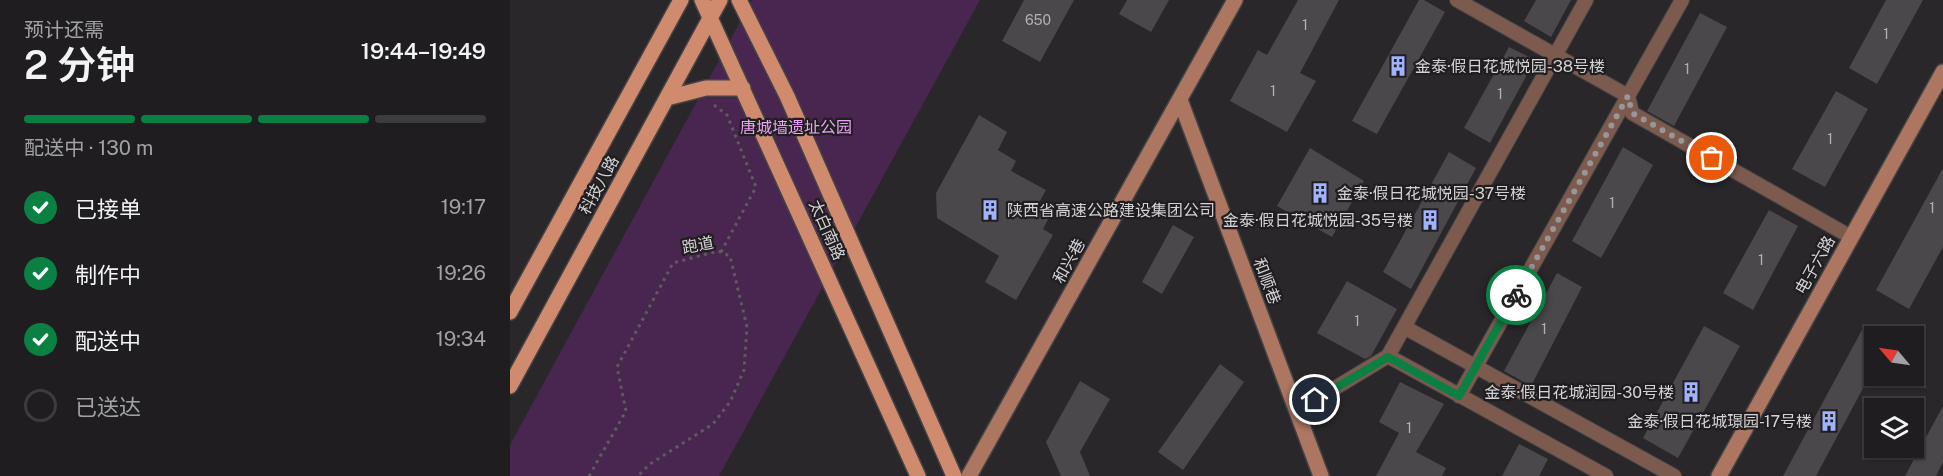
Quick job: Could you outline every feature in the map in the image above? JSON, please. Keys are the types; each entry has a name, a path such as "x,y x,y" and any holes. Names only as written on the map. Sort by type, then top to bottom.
{"main road":[{"name":"科技八路","path":"510,312 681,0"},
{"name":"太白南路","path":"702,0 918,476"},
{"name":"科技八路","path":"510,386 720,0"},
{"name":"太白南路","path":"740,0 787,96 954,476"},
{"path":"667,98 706,88 743,88"}],"street":[{"name":"和兴巷","path":"969,476 1235,0"},
{"path":"1457,0 1628,96 1632,113 1851,237"},
{"path":"1297,411 1388,357 1586,0"},
{"path":"1459,396 1682,0"},
{"name":"电子六路","path":"1719,476 1943,72"},
{"name":"和顺巷","path":"1180,100 1321,476"},
{"path":"1404,327 1674,476"},
{"path":"1388,357 1606,476"}],"path":[{"path":"714,105 727,115 756,187 721,252"},
{"name":"跑道","path":"589,476 626,411 617,367 673,263 721,252 730,256 747,327 744,370 730,402 713,424 650,464 639,476"}],"green space":[{"name":"唐城墙遗址公园","path":"752,0 980,0 719,476 510,476 510,445"}],"building":[{"path":"1024,0 1074,0 1040,62 1002,41"},
{"path":"1127,0 1169,0 1151,32 1119,14"},
{"path":"1298,0 1339,0 1300,73 1316,81 1287,132 1230,101 1258,50 1267,55"},
{"name":"金泰·假日花城悦园-38号楼","path":"1419,0 1424,0 1445,12 1377,134 1352,121"},
{"path":"1536,0 1571,0 1551,37 1524,21"},
{"path":"1886,0 1923,0 1877,84 1849,68"},
{"path":"1700,13 1727,27 1674,126 1647,111"},
{"path":"1509,47 1535,60 1490,143 1464,128"},
{"path":"1836,91 1868,109 1825,187 1792,169"},
{"name":"陕西省高速公路建设集团公司","path":"979,115 1007,132 998,150 1016,161 1011,171 1046,190 1037,206 1051,214 1043,229 1053,235 1016,300 985,282 999,256 937,218 936,193"},
{"path":"1623,147 1653,165 1601,258 1572,241"},
{"name":"金泰·假日花城悦园-37号楼","path":"1310,148 1364,181 1332,237 1277,206"},
{"name":"金泰·假日花城悦园-35号楼","path":"1449,152 1476,168 1411,289 1383,272"},
{"path":"1943,168 1943,247 1909,309 1876,290"},
{"path":"1769,210 1798,226 1753,310 1723,293"},
{"path":"1173,225 1194,237 1162,294 1142,282"},
{"path":"1557,273 1582,287 1531,386 1504,371"},
{"path":"1347,281 1397,309 1371,356 1365,359 1317,333"},
{"name":"金泰·假日花城润园-30号楼","path":"1704,326 1740,346 1678,458 1643,438"},
{"name":"金泰·假日花城璟园-17号楼","path":"1863,328 1864,386 1816,476 1783,476"},
{"path":"1220,364 1244,382 1183,470 1158,452"},
{"path":"1080,381 1110,399 1080,452 1090,476 1061,476 1046,442"},
{"path":"1400,382 1444,404 1416,452 1446,468 1442,476 1376,476 1399,433 1379,422"},
{"path":"1943,406 1943,462 1936,476 1905,476 1915,458 1924,458 1924,441"},
{"path":"1519,444 1548,459 1539,476 1502,476"}],"way so far":[{"path":"1516,295 1628,96 1632,113 1712,158"}],"place":[{"name":"金泰·假日花城悦园-38号楼","path":"1398,66"},
{"name":"金泰·假日花城悦园-37号楼","path":"1320,193"},
{"name":"陕西省高速公路建设集团公司","path":"990,210"},
{"name":"金泰·假日花城悦园-35号楼","path":"1430,220"},
{"name":"金泰·假日花城润园-30号楼","path":"1691,392"},
{"name":"金泰·假日花城璟园-17号楼","path":"1829,421"}],"route":[{"path":"1315,400 1388,357 1459,396 1516,295"}]}
